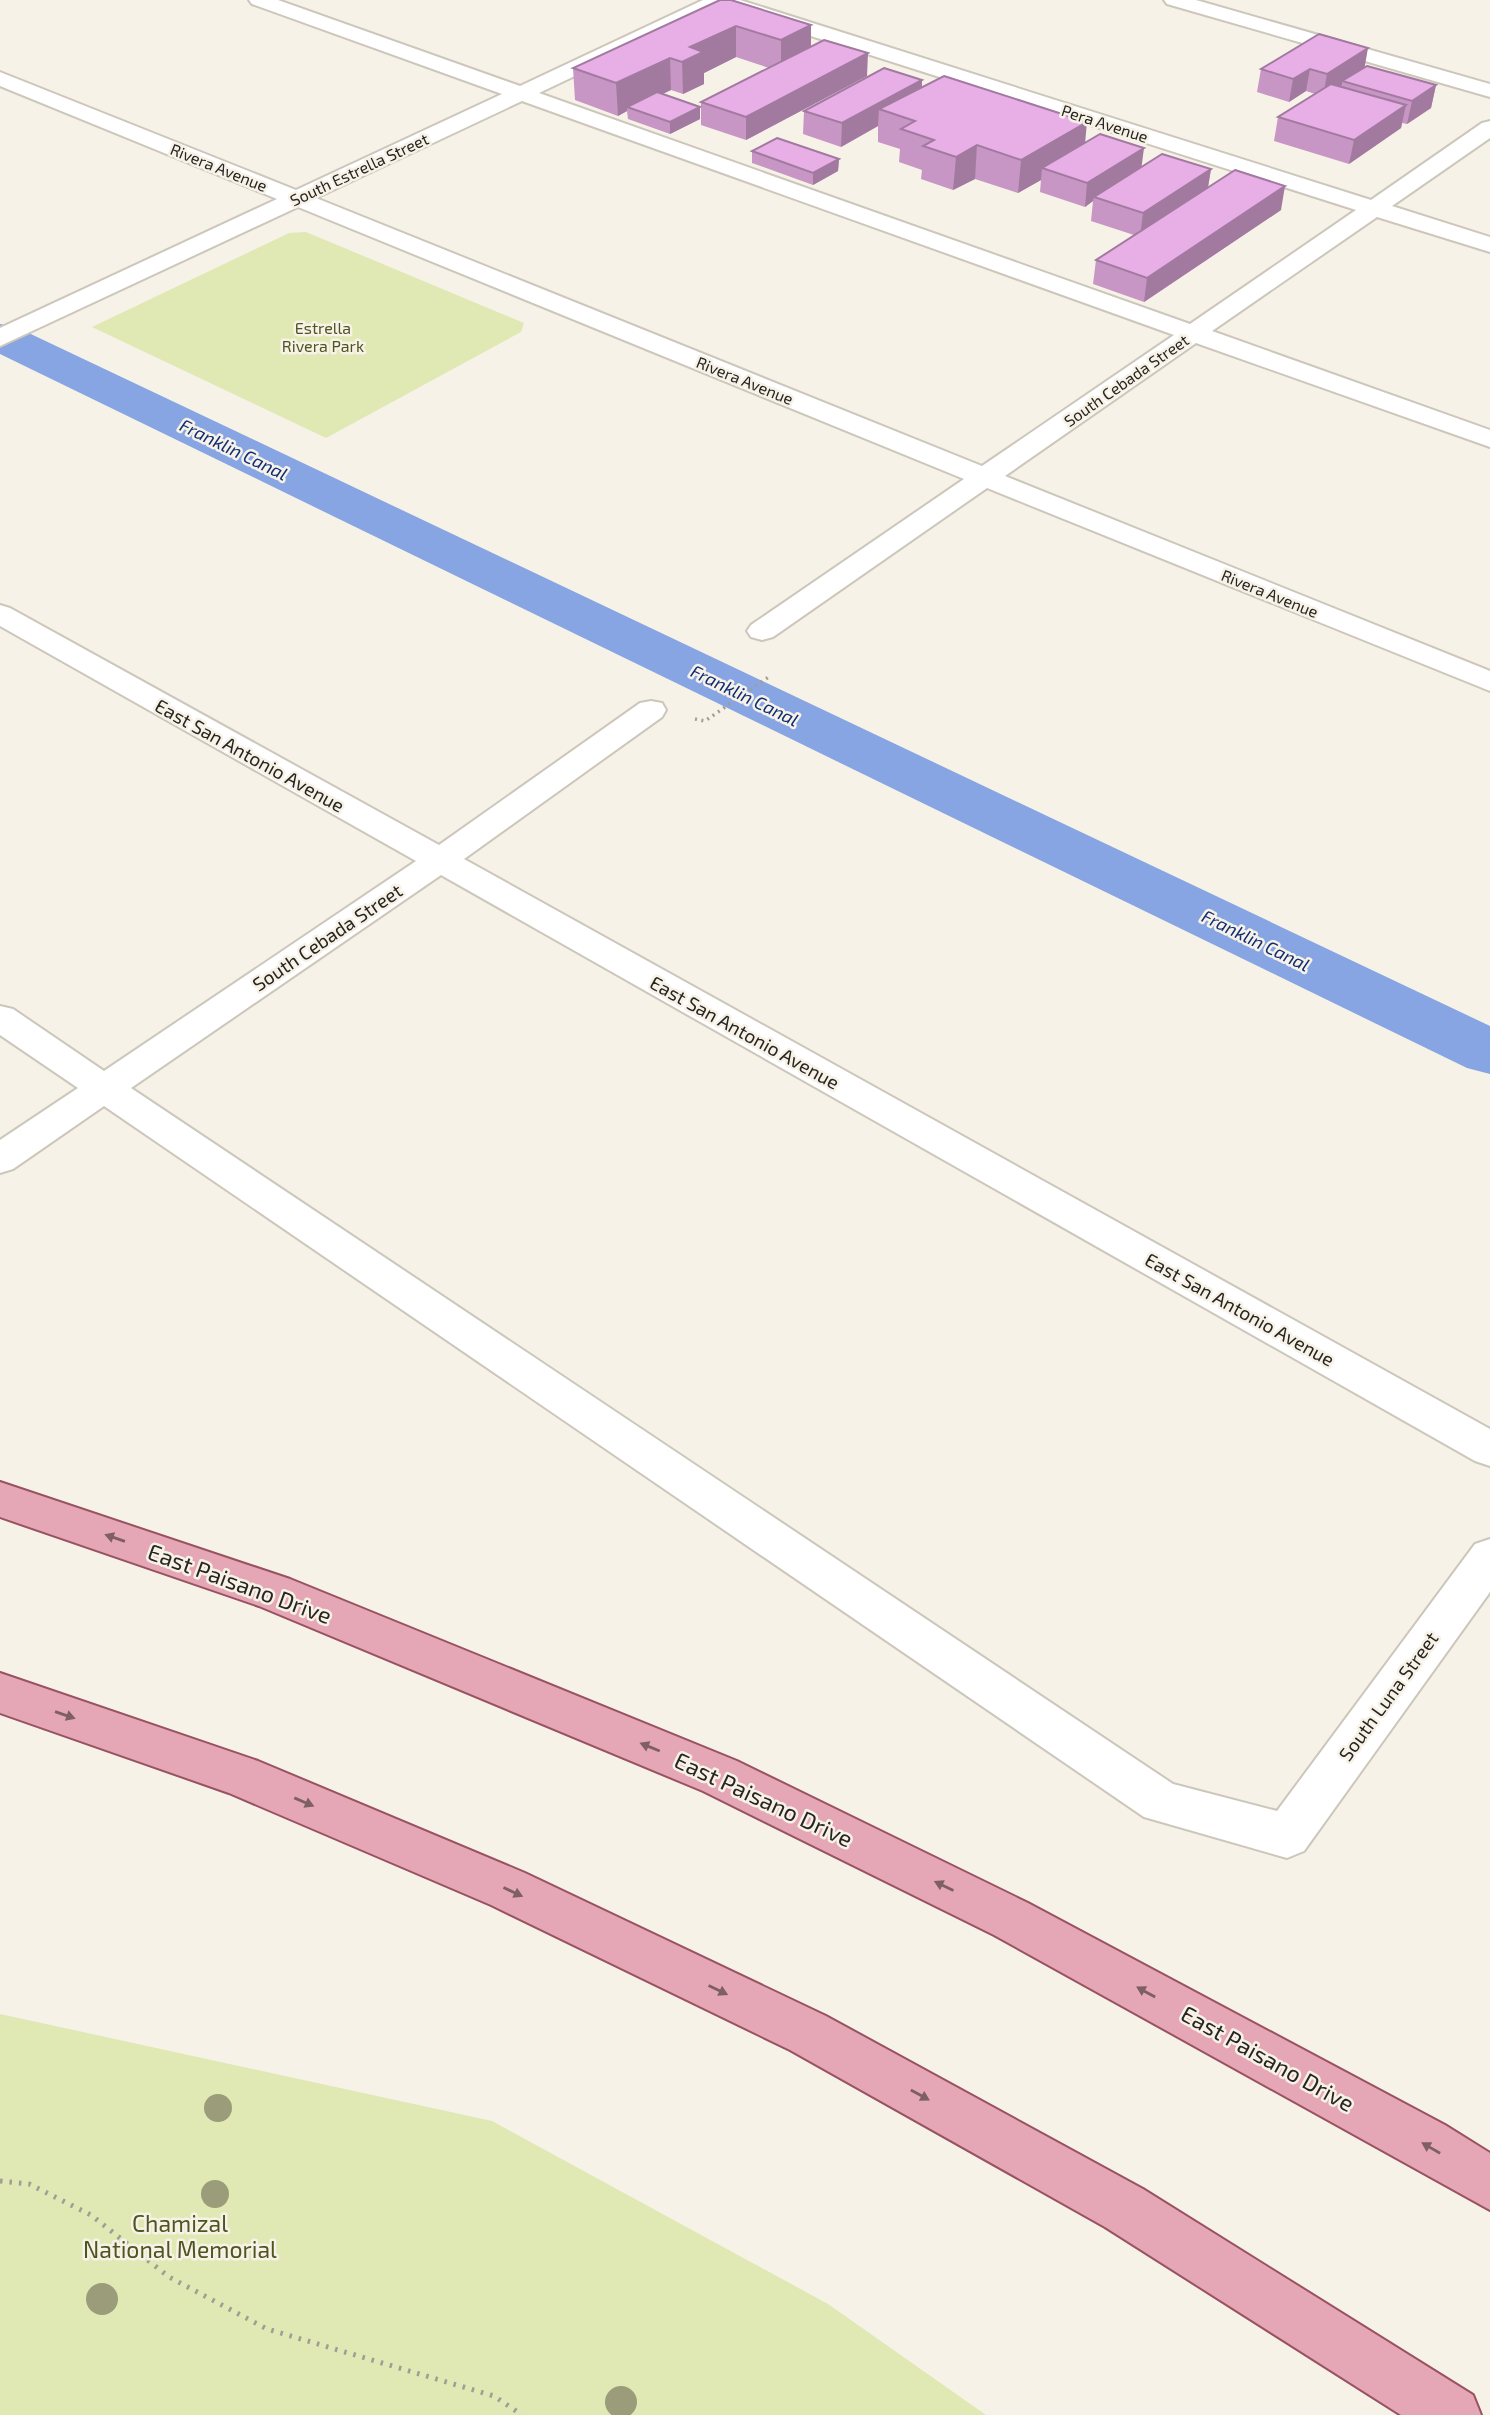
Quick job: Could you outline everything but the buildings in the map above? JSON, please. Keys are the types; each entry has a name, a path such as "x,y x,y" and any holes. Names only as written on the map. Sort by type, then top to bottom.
{"main road":[{"name":"East Paisano Drive","path":"0,1499 274,1592 720,1776 1011,1919 1426,2144 1490,2183"},
{"path":"0,1693 241,1776 508,1889 808,2034 1124,2207 1453,2415"}],"street":[{"path":"259,0 1490,439"},
{"name":"South Estrella Street","path":"0,338 719,0"},
{"name":"Pera Avenue","path":"719,0 1490,245"},
{"path":"1174,0 1490,91"},
{"name":"Rivera Avenue","path":"0,78 1490,682"},
{"name":"South Cebada Street","path":"762,631 1490,128"},
{"name":"East San Antonio Avenue","path":"0,614 1490,1449"},
{"name":"South Cebada Street","path":"0,1160 439,861 651,710"},
{"path":"0,1018 104,1088"},
{"name":"South Luna Street","path":"104,1088 1161,1802 1287,1836 1490,1557"}],"path":[{"path":"705,720 772,675"},
{"path":"0,2181 29,2184 91,2215 169,2277 267,2329 494,2396 522,2415"}],"green space":[{"name":"Estrella Rivera Park","path":"306,232 524,323 521,332 326,438 92,327 289,233"},
{"name":"Chamizal National Memorial","path":"0,2014 492,2121 828,2304 986,2415 0,2415"}],"waterway":[{"name":"Franklin Canal","path":"0,337 1490,1052"}]}
